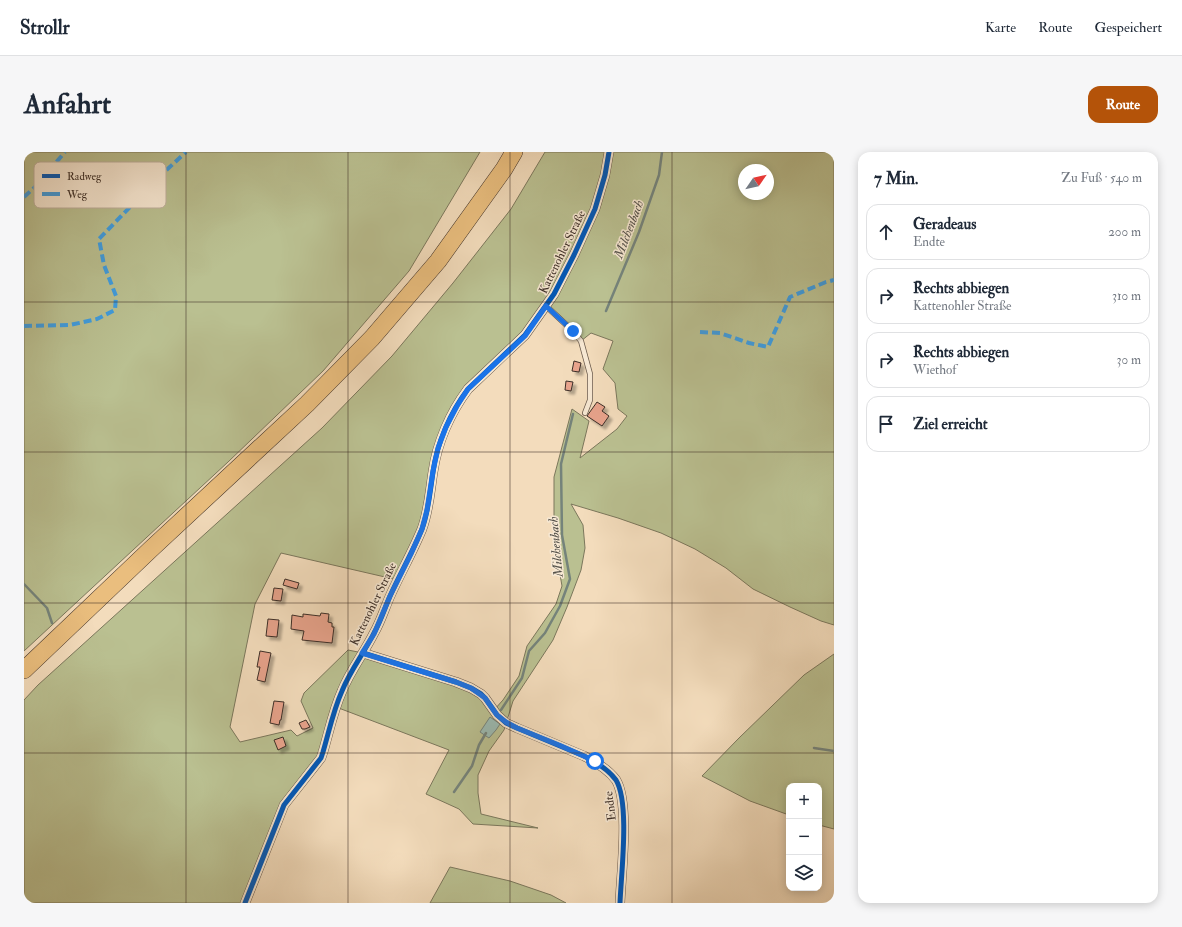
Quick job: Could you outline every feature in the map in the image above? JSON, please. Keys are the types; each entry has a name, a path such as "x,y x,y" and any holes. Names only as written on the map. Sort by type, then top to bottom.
{"highway":[{"path":"24,670 149,546 186,507 367,332 428,262 473,199 504,152"},
{"path":"24,659 307,404 372,338 438,261 504,169 514,152"}],"street":[{"name":"Kattenohler Straße","path":"245,903 284,805 321,758 342,691 374,634 390,596 422,529 427,510 438,448 446,427 468,389 521,340 554,294 595,209 605,175 609,152"},
{"name":"Endte","path":"362,653 471,688 485,698 497,715 506,722 584,756 599,764 610,773 618,785 622,800 623,816 620,903"}],"lane":[{"path":"546,306 573,331 581,341 590,374 590,400 585,413"}],"green space":[{"path":"24,152 480,152 409,271 323,371 228,462 24,651"},
{"path":"545,152 834,152 834,625 821,621 753,589 726,568 695,549 661,533 571,504 583,525 585,548 581,570 553,640 513,701 504,730 489,751 478,775 478,793 481,814 538,828 473,824 459,809 426,794 449,750 336,707 325,746 289,798 245,903 24,903 24,700 38,685 322,428 392,356 453,283 511,209","holes":["546,306 581,341 591,333 613,341 603,369 615,383 618,409 627,416 617,429 580,458 589,421 572,409 554,477 554,522 562,586 556,604 527,646 519,676 503,700 494,710 465,685 363,653 348,650 304,693 301,701 313,728 297,736 291,730 240,742 230,727 255,604 281,553 398,580 427,510 446,427 481,376"]},
{"path":"834,654 834,829 822,826 822,783 786,783 786,814 750,801 702,776 804,675"},
{"path":"450,867 510,881 551,895 566,903 430,903"}],"water":[{"path":"490,717 500,724 489,738 480,732"}],"building":[{"path":"574,361 581,363 579,372 572,371"},
{"path":"566,381 573,382 571,391 565,390"},
{"path":"597,402 605,407 602,411 609,416 602,426 587,416"},
{"path":"285,579 299,583 297,589 283,585"},
{"path":"274,588 283,589 281,601 272,600"},
{"path":"321,613 329,614 328,622 332,623 332,627 334,627 332,643 302,640 304,631 291,629 292,615 303,617 303,614 320,616"},
{"path":"268,619 279,620 277,637 266,636"},
{"path":"260,651 271,653 265,682 257,680 260,667 257,667"},
{"path":"274,701 284,702 279,725 270,723"},
{"path":"306,720 310,727 302,729 299,723"},
{"path":"283,737 286,746 278,750 274,740"}],"waterway":[{"name":"Milchenbach","path":"606,311 639,232 659,175 662,152"},
{"name":"Milchenbach","path":"501,710 522,678 529,651 545,633 560,606 570,579 562,535 561,464 573,414"},
{"path":"24,584 47,608 52,623"},
{"name":"Milchenbach","path":"454,792 472,766 479,745 486,733"},
{"path":"814,748 834,751"}],"marked path":[{"path":"56,162 65,152"},
{"path":"166,171 186,152"},
{"path":"24,197 34,188"},
{"path":"24,326 70,325 97,319 115,310 116,296 104,265 99,239 129,208"},
{"path":"700,332 720,333 749,343 768,347 790,297 834,280"}],"cycle path":[{"path":"245,903 284,805 321,758 336,706 345,684 381,619 391,594 422,529 428,508 435,461 441,439 450,418 461,398 468,389 525,335 554,294 595,209 605,175 609,152"},
{"path":"363,653 471,688 481,694 497,715 506,723 584,756 606,769 616,780 623,805 624,840 620,903"}],"route":[{"path":"573,331 546,306 525,336 481,376 462,397 446,427 438,448 427,510 422,529 390,596 374,634 362,653 471,688 481,694 497,715 506,722 595,761"}]}
